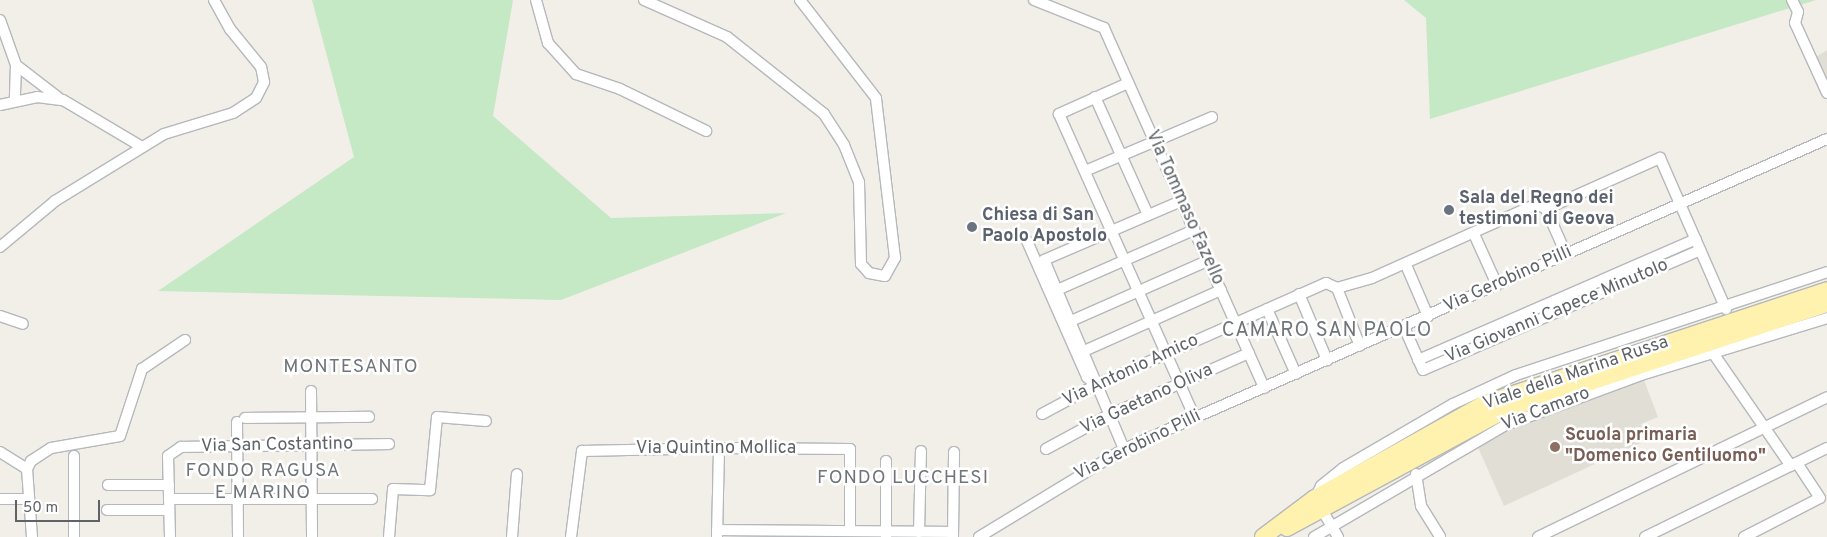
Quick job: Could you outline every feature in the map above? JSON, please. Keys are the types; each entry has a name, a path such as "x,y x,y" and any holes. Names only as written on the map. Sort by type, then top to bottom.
{"main road":[{"name":"Viale della Marina Russa","path":"1267,537 1498,398 1827,290"},
{"name":"Viale della Marina Russa","path":"1263,537 1319,505 1503,411 1827,304"}],"street":[{"path":"0,247 55,201 142,147 179,128 233,114 250,104 262,90 261,67 230,29 214,0"},
{"path":"536,0 548,44 576,74 620,88 706,131"},
{"path":"644,0 727,37 824,114 844,145 859,182 861,264 869,273 885,276 895,258 876,98 800,0"},
{"name":"Via Tommaso Fazello","path":"1034,0 1104,28 1264,388"},
{"path":"1792,0 1798,12 1795,23 1827,93"},
{"path":"0,20 16,65 15,101"},
{"path":"16,65 63,100 142,147"},
{"path":"1128,83 1059,114 1194,418"},
{"path":"1095,97 1148,215"},
{"path":"0,105 15,101 63,100"},
{"path":"1085,171 1212,117"},
{"name":"Via Gerobino Pilli","path":"979,537 1124,449 1827,139"},
{"name":"Via Antonio Amico","path":"1042,414 1096,385 1326,282 1337,288 1406,265 1537,204 1546,209 1660,158 1680,203"},
{"path":"1124,449 1044,260 1181,201"},
{"path":"1680,203 1726,309"},
{"path":"1546,209 1566,254"},
{"path":"1057,290 1194,230"},
{"path":"1474,234 1497,285"},
{"name":"Via Giovanni Capece Minutolo","path":"1418,360 1696,239"},
{"path":"1027,241 1087,377 1096,385"},
{"name":"Via Giovanni Capece Minutolo","path":"1404,327 1423,370 1700,250"},
{"path":"1071,321 1208,260"},
{"path":"1406,265 1428,316"},
{"path":"1338,537 1319,505 1321,486 1343,468 1493,385 1726,309 1827,272"},
{"path":"1337,288 1360,346"},
{"path":"1084,351 1221,290"},
{"path":"1299,294 1327,360"},
{"path":"1267,309 1296,374"},
{"path":"0,316 23,324"},
{"name":"Via Camaro","path":"1314,537 1416,474 1506,425 1713,353 1827,318"},
{"path":"27,469 51,448 120,436 142,369 185,340"},
{"name":"Via Gaetano Oliva","path":"1046,449 1109,415 1249,353"},
{"path":"1713,353 1765,428 1820,498 1744,537"},
{"path":"311,391 312,537"},
{"path":"1538,537 1827,397"},
{"path":"238,537 237,446 241,420 369,417"},
{"path":"389,537 394,490 430,490 437,417 486,421"},
{"name":"Via San Costantino","path":"169,485 168,456 181,447 389,444"},
{"path":"719,448 717,533 801,534 850,531 886,534 918,532 953,535 954,452"},
{"name":"Via Quintino Mollica","path":"571,537 582,451 719,448 850,449 850,531"},
{"path":"1645,537 1827,448"},
{"path":"918,532 921,451"},
{"path":"0,452 27,469"},
{"path":"74,456 74,537"},
{"path":"886,461 886,534"},
{"path":"27,469 32,537"},
{"path":"512,537 517,474"},
{"path":"1416,474 1421,506 1440,537"},
{"path":"108,485 169,485 170,537"},
{"path":"0,499 29,499"},
{"path":"169,499 372,499"},
{"path":"107,510 169,510"}],"shaded area":[{"path":"1827,50 1827,81 1814,58"},
{"name":"Scuola primaria \"Domenico Gentiluomo\"","path":"1644,380 1658,417 1641,424 1647,440 1504,506 1476,443"}],"green space":[{"path":"312,0 513,0 493,116 611,218 786,213 561,300 158,291 354,157"},
{"path":"1404,0 1816,0 1430,119 1426,18"}],"place":[{"name":"Sala del Regno dei testimoni di Geova","path":"1449,210"},
{"name":"Chiesa di San Paolo Apostolo","path":"972,227"},
{"name":"Scuola primaria \"Domenico Gentiluomo\"","path":"1555,447"}],"district":[{"name":"CAMARO SAN PAOLO","path":"1327,331"},
{"name":"MONTESANTO","path":"351,368"},
{"name":"FONDO LUCCHESI","path":"903,479"},
{"name":"FONDO RAGUSA E MARINO","path":"263,483"}]}
